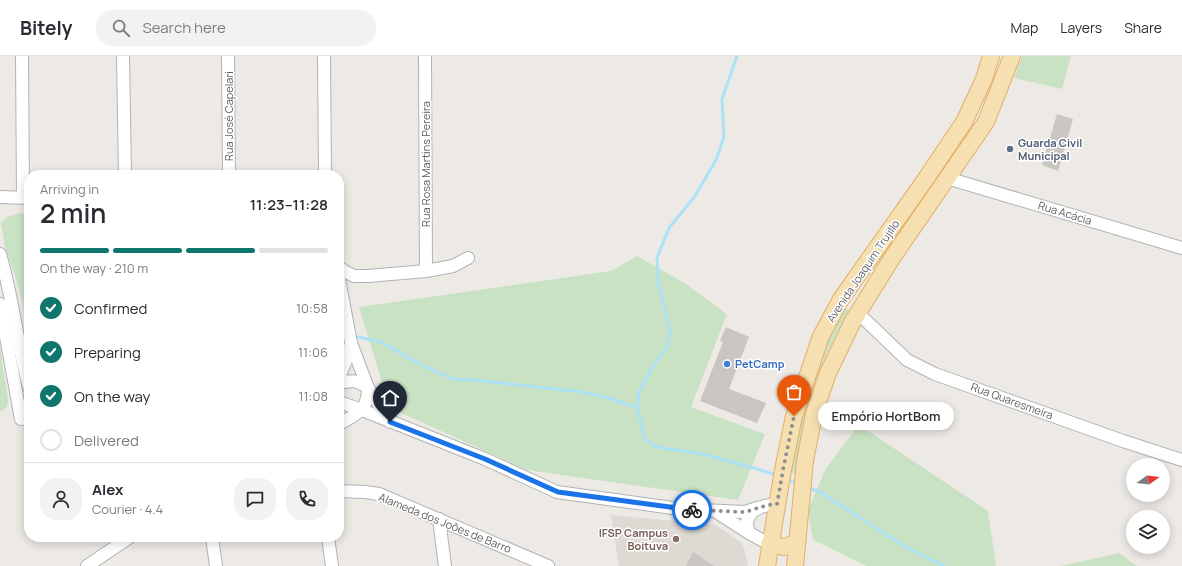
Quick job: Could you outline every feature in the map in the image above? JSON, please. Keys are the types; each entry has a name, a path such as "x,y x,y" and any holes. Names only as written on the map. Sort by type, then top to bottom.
{"main road":[{"name":"Avenida Joaquim Trujillo","path":"767,566 769,544 794,416 821,336 841,299 964,122 984,79 991,56"},
{"name":"Avenida Joaquim Trujillo","path":"794,566 803,475 814,414 828,373 853,321 892,258 986,122 1012,56"},
{"path":"778,500 789,505 800,506"},
{"path":"769,544 784,547 797,543"}],"street":[{"path":"22,56 25,170"},
{"path":"123,56 125,170"},
{"name":"Rua José Capelari","path":"228,56 229,170"},
{"path":"324,56 325,170"},
{"name":"Rua Rosa Martins Pereira","path":"425,56 426,271"},
{"name":"Rua Acácia","path":"947,178 1182,248"},
{"path":"0,197 24,197"},
{"path":"0,254 7,278 24,367"},
{"path":"344,271 354,276 426,271 453,266 468,258"},
{"path":"0,304 24,413"},
{"path":"344,305 351,342 368,388 390,422"},
{"name":"Rua Quaresmeira","path":"858,313 907,360 936,374 1123,441 1182,460"},
{"path":"344,367 348,358 351,342"},
{"path":"344,382 355,381 368,388"},
{"path":"344,421 362,410 367,403 368,388"},
{"path":"344,404 485,459 558,492 680,509 745,512 778,500"},
{"name":"Alameda dos Joões de Barro","path":"344,491 379,494 548,566"},
{"path":"749,533 747,530 749,516 758,508"},
{"path":"714,510 769,544"},
{"path":"439,519 445,566"},
{"path":"93,564 123,542"},
{"path":"213,542 216,566"},
{"path":"329,542 332,566"}],"shaded area":[{"name":"IFSP Campus Boituva","path":"611,515 715,525 741,542 745,551 748,566 619,566"}],"green space":[{"path":"1022,56 1071,56 1062,89 1014,78"},
{"path":"21,213 24,214 24,312 15,275 5,247 1,223 7,217"},
{"path":"637,256 686,284 727,314 691,407 765,434 738,500 527,470 390,408 359,307 611,271"},
{"path":"845,308 849,310 825,358 813,389 807,410 795,473 787,473 794,441 820,356"},
{"path":"0,346 8,401 7,407 0,412"},
{"path":"859,425 988,511 996,566 867,566 813,540 808,510 826,468"},
{"path":"1119,553 1137,566 1061,566"}],"building":[{"path":"1057,114 1073,119 1058,171 1042,165"},
{"name":"PetCamp","path":"726,327 749,337 729,389 766,403 757,423 700,401 723,342 720,341"},
{"path":"693,552 714,566 686,566"}],"waterway":[{"path":"737,56 722,99 724,137 716,160 695,196 669,228 657,258 658,281 670,330 668,345 651,369 639,392 637,408 645,439 656,447 703,454 778,476"},
{"path":"358,337 381,342 420,364 453,379 475,380 582,392 612,399 637,408"},
{"path":"787,479 798,484"},
{"path":"807,487 820,492 904,546 944,566"}],"way so far":[{"path":"692,510 745,512 768,505 777,504 794,416"}],"place":[{"name":"Guarda Civil Municipal","path":"1010,149"},
{"name":"PetCamp","path":"727,364"},
{"name":"Empório HortBom","path":"794,416"},
{"name":"IFSP Campus Boituva","path":"676,539"}],"route":[{"path":"390,422 485,459 558,492 692,510"}]}
